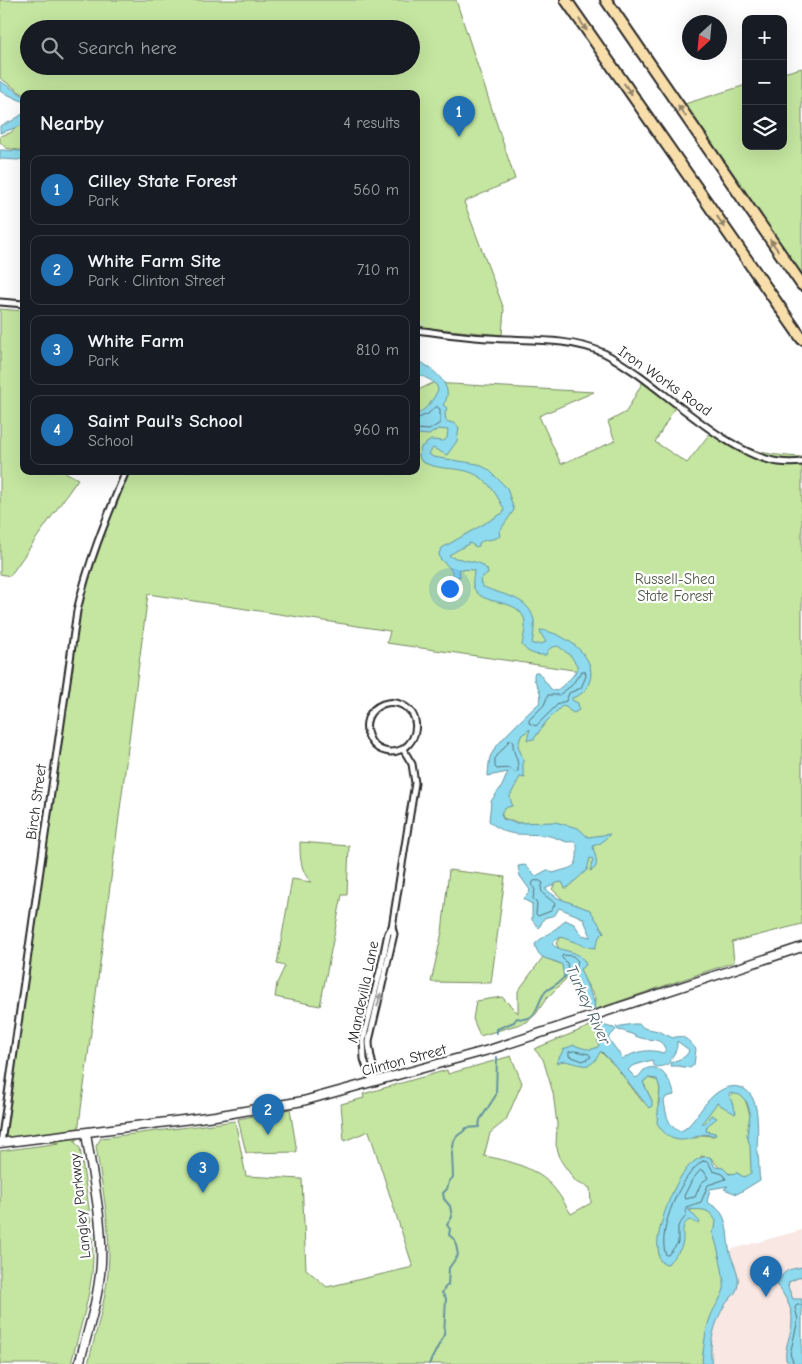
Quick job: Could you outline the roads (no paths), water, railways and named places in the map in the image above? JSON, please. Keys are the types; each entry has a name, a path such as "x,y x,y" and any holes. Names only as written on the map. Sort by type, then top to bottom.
{"highway":[{"path":"566,0 802,339"},
{"path":"606,0 802,285"}],"main road":[{"name":"Clinton Street","path":"0,1143 86,1133 265,1108 302,1101 492,1049 802,947"},
{"name":"Langley Parkway","path":"79,1364 96,1299 101,1263 99,1220 86,1133"}],"street":[{"path":"0,302 20,304"},
{"name":"Iron Works Road","path":"420,330 487,338 560,342 603,353 620,362 732,443 767,459 779,462 802,462"},
{"name":"Birch Street","path":"0,1143 77,611 84,580 124,475"},
{"path":"399,704 413,716 416,725 415,734 411,743 404,749 394,752 384,751 370,739 367,730 368,720 372,711 380,705 399,704"},
{"name":"Mandevilla Lane","path":"375,1082 375,1072 369,1045 384,968 388,932 392,927 414,783 412,764 404,749"},
{"name":"Mandevilla Lane","path":"375,1082 369,1074 363,1052 363,1040 384,968"},
{"path":"368,1019 374,1021"}],"water":[{"path":"0,81 20,94 20,100 0,91"},
{"path":"20,116 20,126 0,133 0,126"},
{"path":"0,150 20,151 20,159 0,159"},
{"name":"Turkey River","path":"420,362 435,372 445,384 447,398 443,405 447,408 445,413 446,421 456,424 459,428 457,441 447,455 433,448 429,454 433,457 478,464 489,470 507,488 514,510 499,532 500,536 482,541 476,547 470,543 449,555 479,563 487,569 488,574 482,577 480,581 482,586 513,597 526,606 534,620 532,644 546,642 540,630 559,635 569,641 584,655 591,673 589,683 582,693 572,698 572,700 578,703 579,710 574,713 562,706 545,723 534,739 527,740 530,729 521,736 518,746 523,759 525,778 520,777 510,796 512,806 504,808 501,814 503,819 515,823 555,822 578,828 588,837 610,834 601,843 593,846 596,860 596,867 594,869 590,871 593,859 590,858 587,870 567,888 565,888 562,882 545,889 558,898 590,910 604,932 599,937 595,948 561,937 552,944 580,956 583,960 586,965 580,969 595,1004 598,1019 602,1024 616,1030 608,1038 623,1059 641,1052 663,1053 666,1051 664,1046 658,1041 638,1037 618,1030 616,1027 633,1024 639,1024 644,1028 658,1031 673,1038 683,1037 696,1049 694,1065 690,1068 671,1066 672,1062 685,1057 689,1050 677,1041 669,1064 656,1067 652,1060 632,1066 628,1070 636,1078 644,1070 655,1068 660,1070 668,1079 674,1095 666,1097 664,1101 668,1120 673,1127 681,1131 686,1128 710,1099 729,1087 739,1087 747,1091 755,1105 758,1126 757,1153 760,1180 737,1194 724,1189 728,1186 710,1189 707,1202 719,1210 724,1218 730,1253 738,1278 736,1291 725,1305 715,1326 711,1349 712,1364 703,1364 702,1360 708,1325 724,1289 724,1278 712,1232 715,1229 716,1221 707,1211 688,1209 700,1222 699,1224 690,1220 685,1224 681,1248 668,1264 662,1263 659,1258 658,1239 668,1202 682,1175 690,1165 700,1158 710,1157 715,1167 723,1168 729,1174 737,1173 744,1177 751,1173 750,1146 747,1135 750,1113 747,1102 740,1095 730,1093 729,1095 736,1113 717,1103 702,1123 705,1123 711,1115 717,1118 707,1126 706,1131 716,1135 703,1134 676,1140 666,1134 657,1123 660,1089 657,1079 648,1078 643,1082 652,1101 652,1106 649,1108 602,1052 593,1062 587,1065 566,1061 556,1063 564,1049 574,1045 590,1049 599,1046 589,1007 587,1007 573,985 570,975 564,978 562,965 542,957 535,944 565,920 574,924 582,935 590,937 590,934 583,918 559,908 555,915 544,918 539,928 532,920 532,904 523,899 530,890 520,876 518,866 525,865 536,876 547,870 553,873 571,868 577,859 577,844 547,836 508,832 489,821 491,801 502,786 508,772 488,776 488,774 490,757 494,751 505,736 540,702 540,693 534,679 535,672 538,672 551,689 556,691 571,678 578,667 571,656 558,646 550,648 546,655 536,654 527,650 522,645 525,625 520,611 477,593 473,586 474,570 459,569 460,577 454,576 450,568 440,559 439,553 442,548 503,513 504,509 491,487 480,477 473,473 437,467 421,461 421,447 431,440 444,441 447,438 448,430 438,429 429,435 420,434 420,412 434,398 438,390 432,381 420,375"},
{"path":"802,1267 802,1276 789,1282 788,1287 793,1299 802,1299 802,1364 791,1364 786,1360 786,1355 792,1326 792,1316 788,1302 777,1284 786,1271"}],"waterway":[{"name":"Turkey River","path":"497,1033 497,1029 514,1022 517,1018 524,1019 533,1015 546,991 559,983 565,976"},
{"path":"429,1364 444,1335 446,1298 442,1293 448,1285 449,1268 458,1255 455,1240 449,1235 450,1229 447,1225 452,1217 450,1206 444,1199 443,1193 453,1177 452,1153 454,1141 466,1128 479,1127 480,1120 496,1095 497,1057"}],"place":[{"name":"Cilley State Forest","path":"459,137"},
{"name":"White Farm Site","path":"268,1135"},
{"name":"White Farm","path":"203,1193"},
{"name":"Saint Paul's School","path":"766,1297"}],"park label":[{"name":"Russell-Shea State Forest","path":"675,588"}]}
